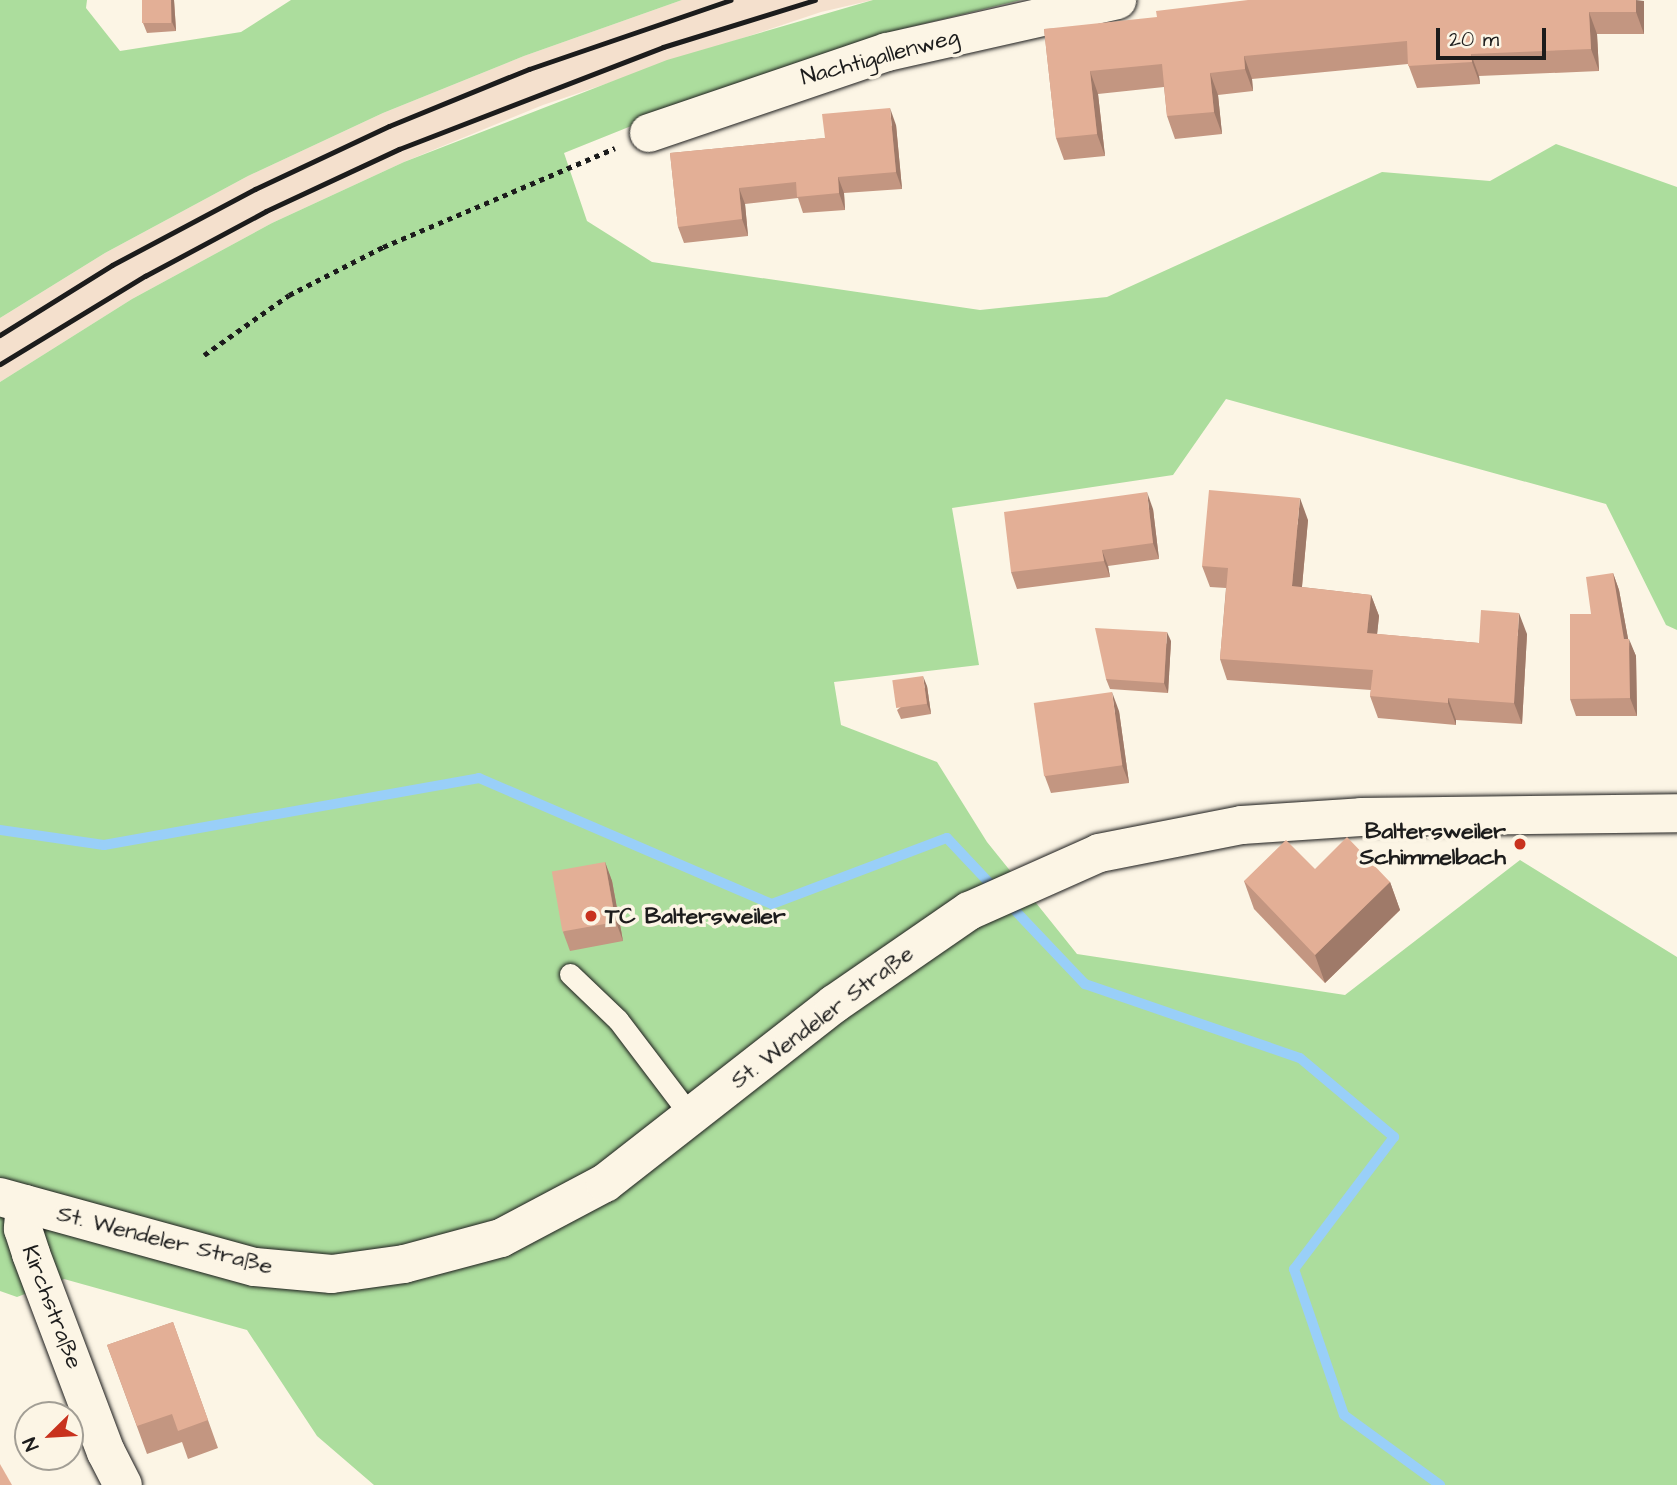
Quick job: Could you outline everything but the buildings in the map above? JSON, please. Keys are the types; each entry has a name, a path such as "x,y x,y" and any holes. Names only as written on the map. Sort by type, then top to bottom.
{"main road":[{"name":"Nachtigallenweg","path":"649,133 887,52 1117,0"},
{"name":"St. Wendeler Straße","path":"13,1201 254,1267 332,1274 404,1264 501,1238 605,1183 834,1004 969,911 1099,853 1242,825 1361,817 1677,813"},
{"name":"Kirchstraße","path":"13,1201 106,1452 123,1485"}],"lane":[{"path":"570,974 618,1020 691,1116"}],"path":[{"path":"204,355 289,295 383,247 649,133"}],"shaded area":[{"path":"682,0 873,0 821,12 543,105 404,162 272,223 132,299 0,382 0,318 105,253 248,176 383,113 524,56"}],"green space":[{"path":"0,0 87,0 86,8 120,51 241,32 291,0 682,0 524,56 383,113 248,176 105,253 0,318"},
{"path":"873,0 1021,0 886,33 711,94 564,153 587,221 652,262 980,310 1107,297 1382,172 1490,181 1556,144 1677,187 1677,630 1666,625 1606,504 1226,399 1173,475 952,508 979,665 834,682 841,725 937,762 987,842 1077,954 1345,995 1520,860 1677,957 1677,1485 374,1485 317,1436 247,1330 64,1279 17,1297 0,1291 0,382 132,299 272,223 404,162 667,60"}],"waterway":[{"path":"0,830 104,845 479,778 772,904 947,838 997,891"},
{"path":"1008,903 1085,984 1300,1058 1394,1137 1294,1269 1344,1415 1440,1485"}],"railway":[{"path":"0,335 112,265 255,189 389,126 529,69 730,0"},
{"path":"0,364 145,276 266,211 399,149 663,47 815,0"}],"place":[{"name":"Baltersweiler Schimmelbach","path":"1520,844"},
{"name":"TC Baltersweiler","path":"591,916"}]}
